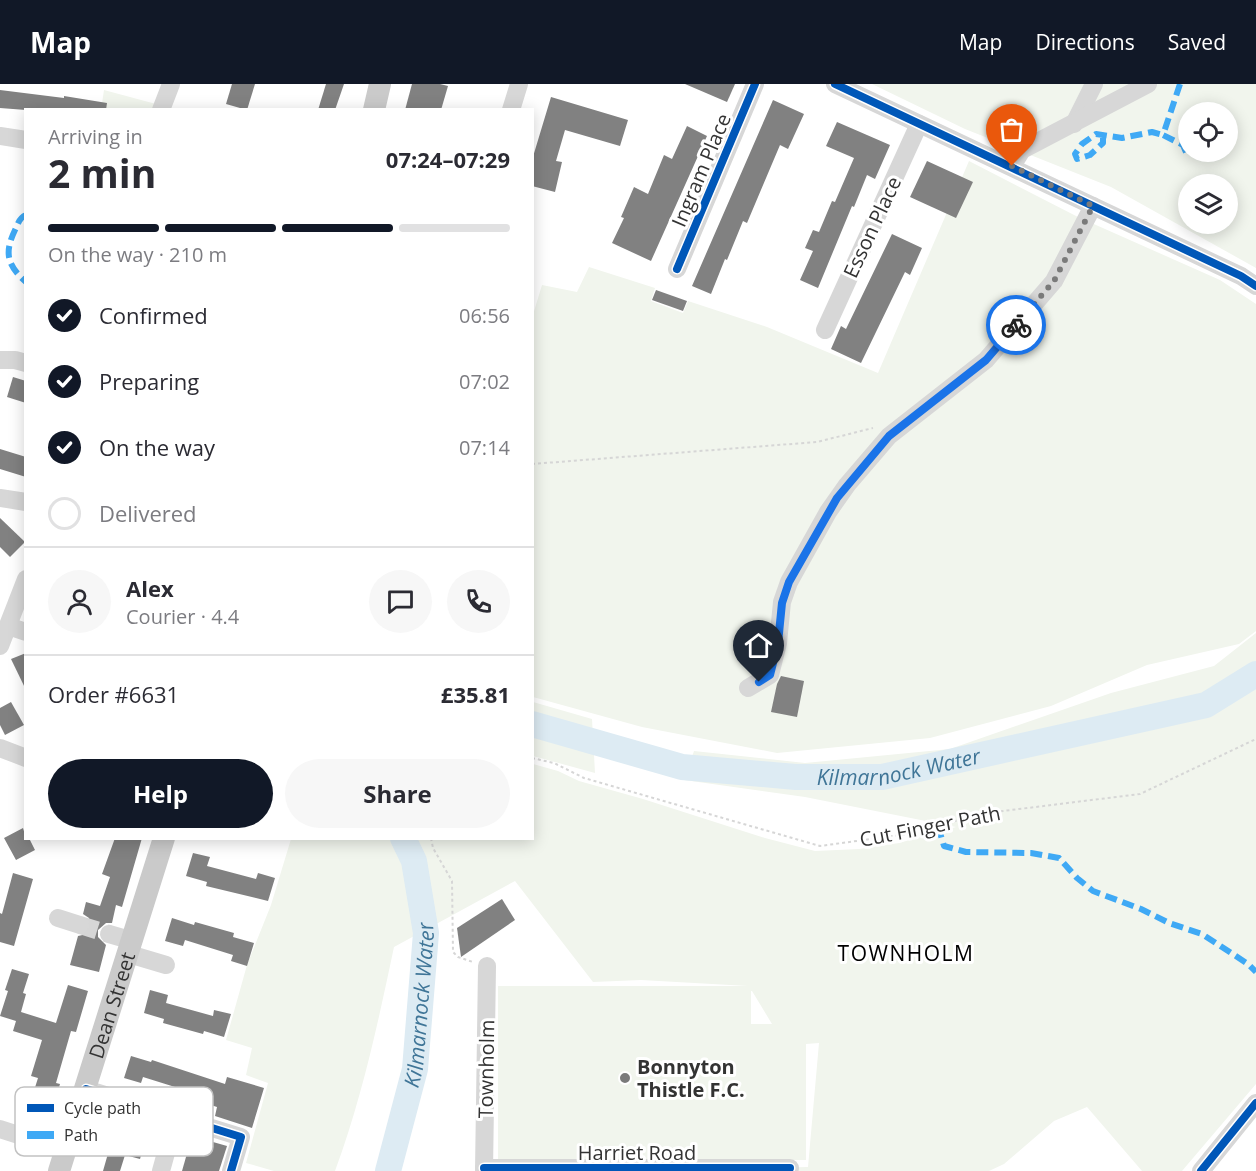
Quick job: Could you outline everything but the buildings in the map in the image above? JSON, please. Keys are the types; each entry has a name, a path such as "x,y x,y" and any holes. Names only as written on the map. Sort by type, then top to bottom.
{"main road":[{"path":"374,108 380,84"},
{"name":"Dean Street","path":"87,1087 163,840"}],"street":[{"path":"162,108 171,84"},
{"path":"512,108 519,84"},
{"name":"Ingram Place","path":"677,269 755,84"},
{"path":"836,84 1241,276 1256,286"},
{"path":"1074,124 1094,84"},
{"path":"1012,166 1022,150 1148,84"},
{"name":"Esson Place","path":"825,330 920,124"},
{"path":"0,136 24,140"},
{"path":"748,688 770,675 778,643 782,603 789,582 828,512 847,485 889,436 986,360 1054,281 1093,206"},
{"path":"0,360 24,362"},
{"path":"0,498 24,502"},
{"path":"0,646 24,584"},
{"path":"8,626 24,631"},
{"path":"0,748 24,757"},
{"path":"58,918 80,925"},
{"path":"109,934 166,965"},
{"name":"Townholm","path":"484,1170 487,966"},
{"path":"1201,1171 1256,1102"},
{"path":"213,1128 241,1137 231,1171"},
{"path":"0,1130 15,1138"},
{"path":"161,1171 165,1156"},
{"name":"Harriet Road","path":"484,1170 790,1168"}],"path":[{"path":"534,464 817,442 877,427"},
{"path":"431,840 433,848 452,881 453,952 458,957 487,966"}],"shaded area":[{"path":"872,84 1256,84 1256,268 1195,234 1238,234 1238,174 1178,174 1178,224 1111,187 965,129"},
{"path":"104,90 156,104 155,108 101,108"},
{"path":"969,161 1078,217 1220,280 1256,304 1256,631 1239,644 1147,665 1051,706 930,738 777,753 642,727 534,697 534,311 542,285 577,292 589,267 655,288 651,301 683,313 688,301 767,327 878,373"},
{"path":"1256,633 1256,1084 1182,1171 1142,1171 1087,1107 1054,1121 1004,1164 989,1171 757,1171 758,1168 808,1167 819,1043 806,1044 806,1160 498,1160 498,986 748,986 641,980 593,982 515,881 394,947 361,1088 335,1171 274,1171 246,1163 268,1083 246,1075 252,1048 226,1040 247,965 271,905 291,840 534,840 534,764 558,771 579,781 815,851 859,849 899,843 956,827 805,797 684,780 694,751 805,763 950,749 1111,693 1214,666","holes":["751,991 752,991 772,1024 751,1024"]},
{"path":"534,702 592,719 595,773 534,756"}],"waterway":[{"name":"Kilmarnock Water","path":"534,725 682,767 796,777 882,777 1206,705 1256,674"},
{"name":"Kilmarnock Water","path":"388,1171 415,1069 426,933 414,861 404,840"}],"tunnel":[{"path":"80,925 109,934"}],"marked path":[{"path":"1178,142 1163,135 1180,84"},
{"path":"1103,136 1103,143 1090,155 1077,159 1075,154 1082,144 1096,134 1122,138 1152,132 1163,135"},
{"path":"24,216 18,223 9,245 11,264 24,280"},
{"path":"938,826 944,846 966,852 1031,853 1059,858 1077,878 1093,891 1141,909 1169,923 1202,934 1248,964 1256,972"}],"cycle path":[{"path":"677,269 755,84"},
{"path":"835,84 1241,276 1256,286"},
{"path":"1201,1171 1256,1103"},
{"path":"213,1128 241,1137 231,1171"},
{"path":"484,1168 790,1168"}],"way so far":[{"path":"1012,166 1093,206 1054,281 1016,325"}],"place":[{"name":"Bonnyton Thistle F.C.","path":"625,1078"}],"district":[{"name":"TOWNHOLM","path":"906,953"}],"route":[{"path":"759,682 770,675 778,643 782,603 789,582 828,512 847,485 889,436 986,360 1016,325"}]}
